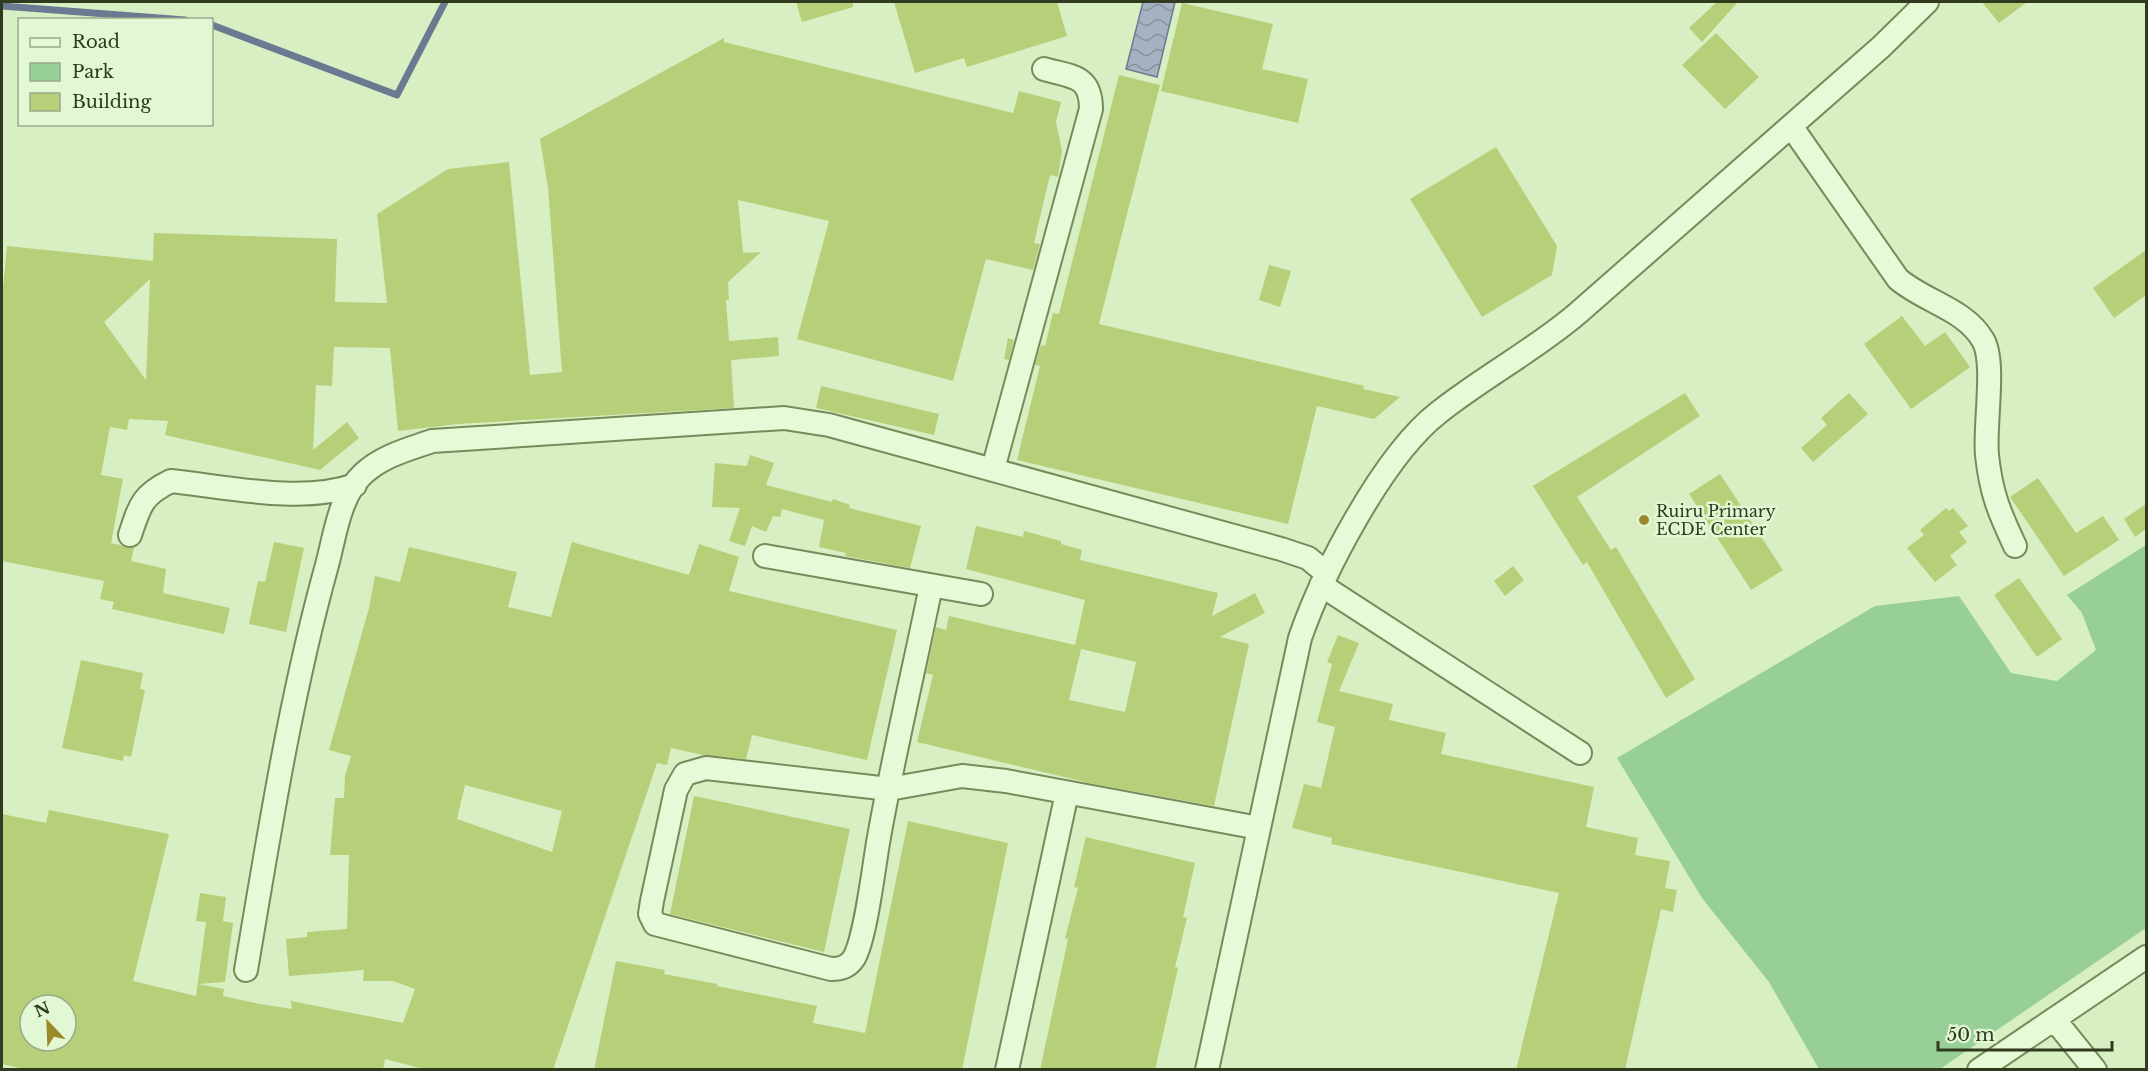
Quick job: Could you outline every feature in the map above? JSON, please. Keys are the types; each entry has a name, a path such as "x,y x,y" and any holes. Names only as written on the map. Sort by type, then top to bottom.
{"street":[{"path":"1207,1070 1300,638 1324,579 1379,483 1409,442 1437,414 1575,315 1791,126 1927,2"},
{"path":"993,469 1091,109 1091,93 1080,79 1044,69"},
{"path":"1791,126 1898,279 1915,294 1943,306 1969,323 1984,342 1989,369 1986,403 1988,463 1995,503 2015,546"},
{"path":"246,970 285,744 319,593 344,501 363,474 394,454 432,441 784,418 829,425 993,469 1308,558 1324,579 1580,753"},
{"path":"130,535 140,505 151,491 171,481 310,495 336,492 355,485"},
{"path":"765,556 981,594"},
{"path":"931,586 889,789 861,935 855,956 848,965 840,969 831,969 655,924 650,914 676,790 685,774 706,768 889,789 962,776 1259,828"},
{"path":"1007,1070 1067,793"},
{"path":"1979,1070 2146,957"},
{"path":"2055,1019 2095,1070"}],"green space":[{"path":"2146,545 2146,928 1940,1069 1819,1069 1769,982 1702,898 1617,758 1875,606 1959,596 2011,673 2057,681 2096,650 2082,613 2067,595"}],"water":[{"path":"1143,2 1175,2 1157,77 1126,69"}],"building":[{"path":"796,2 853,2 853,7 802,22"},
{"path":"894,2 1057,2 1067,36 967,67 964,58 915,73"},
{"path":"1717,2 1738,2 1702,42 1689,28"},
{"path":"1982,2 2027,2 1999,23"},
{"path":"1182,3 1273,24 1262,69 1308,79 1298,123 1161,91"},
{"path":"1716,33 1759,77 1725,109 1682,65"},
{"path":"724,38 724,42 1013,113 1019,91 1061,102 1056,122 1062,151 1058,177 1050,175 1034,243 1040,244 1033,270 986,259 953,381 797,339 829,221 738,200 743,253 761,252 728,282 729,300 726,300 729,341 778,337 779,356 731,360 734,408 458,424 398,431 390,348 334,347 332,386 316,385 313,450 347,422 359,438 320,470 165,435 168,421 129,419 127,430 110,427 101,475 123,479 111,543 134,548 131,561 166,569 163,593 230,608 224,634 112,609 114,602 100,599 104,581 2,561 2,299 7,246 153,261 154,233 337,239 335,302 387,303 377,214 448,169 509,162 530,375 562,372 548,188 540,139","holes":["150,279 146,380 104,322"]},
{"path":"1119,75 1160,85 1099,324 1364,386 1363,389 1400,397 1374,419 1317,406 1288,524 1017,460 1040,366 1035,365 1041,345 1045,346 1053,313 1059,314"},
{"path":"1496,147 1557,246 1552,275 1482,317 1410,199"},
{"path":"2146,250 2146,295 2114,318 2093,288"},
{"path":"1269,265 1291,271 1280,307 1259,300"},
{"path":"1902,316 1925,346 1945,332 1970,367 1911,409 1864,344"},
{"path":"1008,338 1014,340 1009,360 1004,359"},
{"path":"821,386 939,414 934,435 816,408"},
{"path":"1685,393 1700,416 1577,497 1611,550 1616,547 1695,679 1666,698 1587,562 1583,565 1533,486"},
{"path":"1849,393 1868,414 1813,462 1801,448 1827,425 1821,418"},
{"path":"750,455 774,463 766,485 832,502 833,499 850,505 849,508 921,526 910,568 845,556 846,553 819,547 824,520 782,509 780,517 773,516 766,532 752,526 745,546 729,541 740,508 712,507 715,463 747,466"},
{"path":"1720,474 1783,570 1751,590 1689,494"},
{"path":"2038,478 2076,533 2103,516 2119,540 2064,576 2010,497"},
{"path":"2146,504 2146,529 2135,537 2124,519"},
{"path":"1946,508 1949,511 1953,508 1968,526 1959,532 1967,542 1950,556 1957,565 1935,582 1907,548 1924,535 1920,530"},
{"path":"976,526 1023,537 1024,531 1061,541 1061,544 1082,550 1080,560 1218,593 1212,616 1255,593 1265,613 1220,637 1249,644 1214,806 1089,783 917,742 933,675 926,673 936,627 946,630 949,616 1075,645 1085,600 966,569","holes":["1081,649 1136,662 1125,712 1069,700"]},
{"path":"274,542 304,548 286,632 249,624 258,581 265,582"},
{"path":"572,542 689,575 699,544 739,557 729,591 897,630 867,760 752,735 746,759 703,755 671,748 667,765 657,763 553,1070 424,1069 385,1059 383,1070 28,1070 2,1064 2,814 46,823 49,810 169,834 133,981 196,996 206,922 196,921 200,893 226,897 223,921 233,923 225,982 198,984 224,989 223,996 260,1004 292,1009 291,1001 403,1023 415,989 393,981 363,981 364,970 289,976 286,939 307,937 307,932 347,929 349,855 330,855 335,798 344,798 345,776 351,756 329,750 369,608 375,576 400,582 409,547 517,572 508,607 551,617","holes":["465,785 562,811 552,852 457,819"]},
{"path":"1513,566 1524,580 1505,596 1494,581"},
{"path":"2019,578 2062,639 2037,657 1994,595"},
{"path":"1338,635 1359,643 1339,691 1393,704 1389,720 1446,733 1441,754 1594,787 1586,827 1638,838 1635,855 1670,861 1665,888 1677,890 1673,912 1661,909 1625,1070 1516,1070 1559,893 1331,844 1332,838 1292,828 1304,784 1321,788 1335,727 1317,722 1332,664 1327,662"},
{"path":"81,660 143,673 140,689 145,690 131,757 124,755 123,761 62,748"},
{"path":"694,796 850,829 824,952 670,914"},
{"path":"908,821 1008,843 962,1070 594,1070 616,961 665,970 664,974 717,984 717,986 817,1006 813,1023 865,1033"},
{"path":"1086,837 1195,863 1183,917 1187,918 1175,967 1178,968 1155,1070 1040,1070 1068,939 1065,938 1078,888 1074,887"}],"waterway":[{"path":"213,25 397,95 445,2"},
{"path":"2,6 159,18"}],"place":[{"name":"Ruiru Primary ECDE Center","path":"1644,520"}]}
